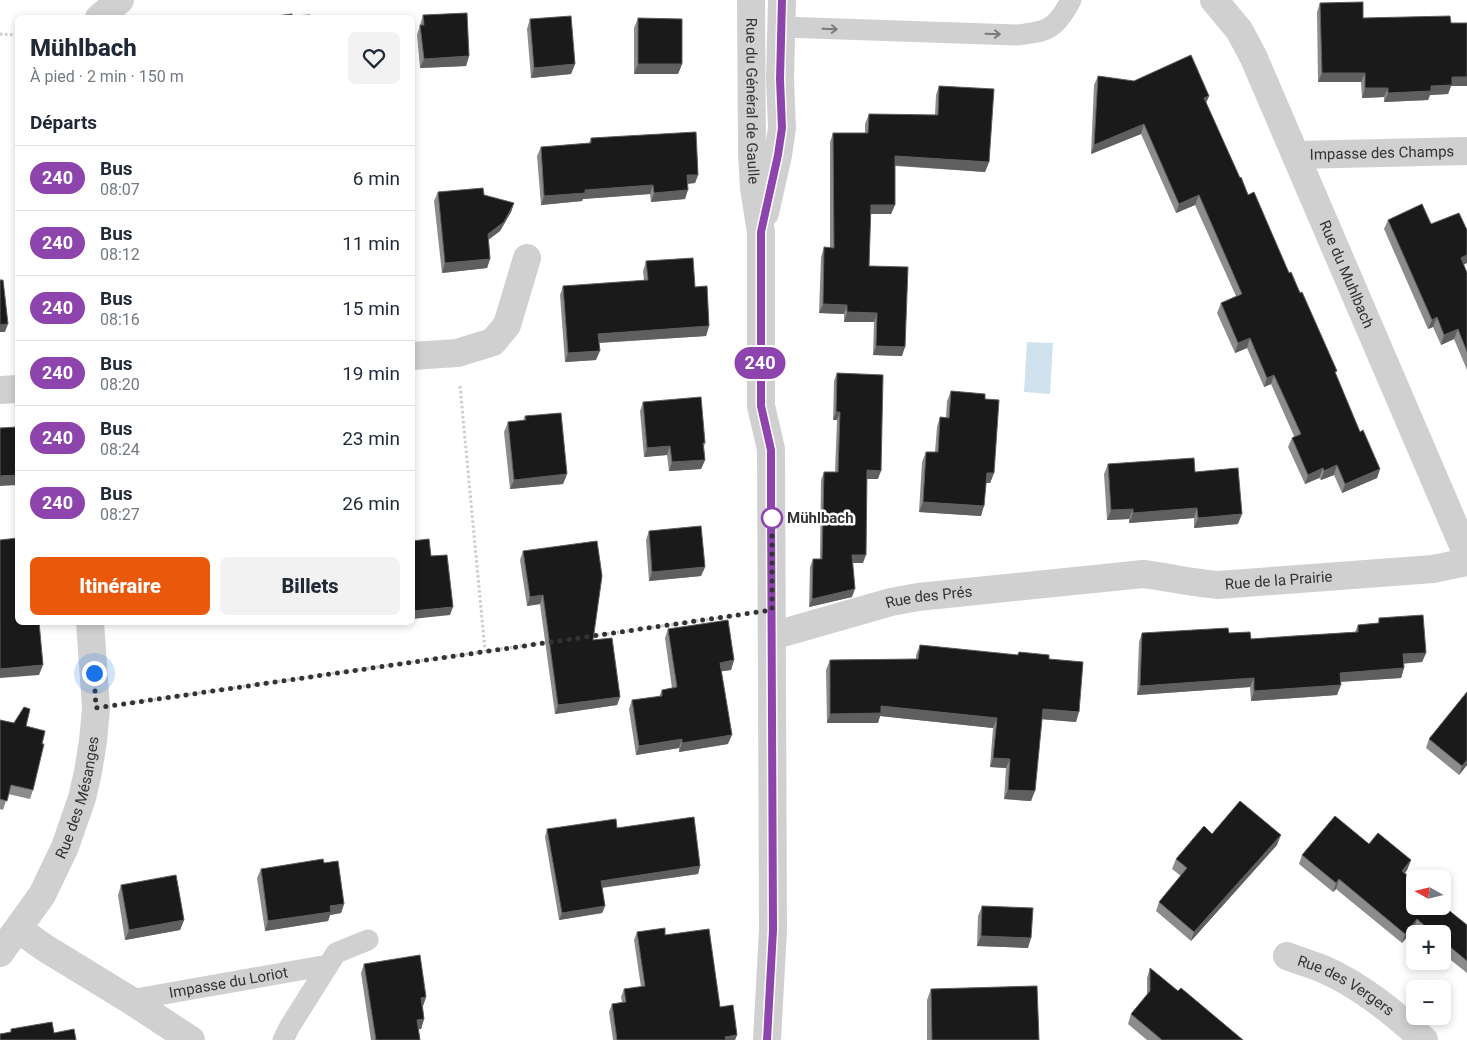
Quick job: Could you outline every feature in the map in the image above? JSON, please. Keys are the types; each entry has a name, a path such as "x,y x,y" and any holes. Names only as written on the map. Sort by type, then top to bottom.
{"street":[{"path":"102,15 120,0"},
{"name":"Rue du Général de Gaulle","path":"751,0 752,152 754,188 761,232 761,406 771,450 773,930 767,1040"},
{"name":"Rue du Général de Gaulle","path":"761,232 782,128 780,79 782,0"},
{"name":"Rue du Muhlbach","path":"1214,0 1226,13 1244,39 1296,155 1467,555"},
{"name":"Impasse des Champs","path":"1296,155 1467,150"},
{"path":"415,356 457,352 493,342 507,325 527,258"},
{"path":"0,390 15,389"},
{"name":"Rue de la Prairie","path":"1091,580 1143,574 1197,584 1244,583 1433,569 1467,562"},
{"name":"Rue des Prés","path":"772,623 918,597 1091,580"},
{"name":"Rue des Mésanges","path":"0,953 42,895 65,847 88,772 96,708 90,625"},
{"name":"Impasse du Loriot","path":"18,929 44,948 130,1000 191,1040"},
{"name":"Rue des Vergers","path":"1287,956 1344,980 1367,995 1424,1040"}],"lane":[{"path":"782,27 1016,35 1035,33 1051,28 1060,19 1071,0"},
{"path":"283,1040 336,953 368,940"},
{"name":"Impasse du Loriot","path":"130,1000 328,965"}],"path":[{"path":"0,34 15,35"},
{"path":"457,352 486,651"},
{"path":"584,637 772,623"},
{"path":"96,708 555,641"}],"water":[{"path":"1027,342 1053,343 1050,394 1024,392"}],"building":[{"path":"1363,2 1363,18 1450,16 1451,23 1467,23 1467,77 1452,77 1452,85 1431,86 1431,91 1388,93 1388,88 1365,88 1365,73 1322,73 1320,3"},
{"path":"467,13 469,56 424,59 420,25 424,25 423,15"},
{"path":"571,16 575,64 534,68 530,19"},
{"path":"638,18 682,19 682,64 638,64"},
{"path":"1191,55 1209,96 1204,98 1240,178 1248,195 1254,192 1289,273 1291,272 1300,293 1302,292 1337,371 1335,372 1360,432 1363,430 1380,469 1345,484 1337,465 1324,471 1323,468 1308,475 1292,438 1301,434 1274,375 1267,378 1250,338 1238,343 1221,303 1242,294 1199,195 1179,204 1144,124 1094,145 1098,76 1134,81"},
{"path":"939,86 994,89 989,162 895,156 895,205 871,205 869,266 908,267 905,347 876,346 877,313 847,312 847,305 823,304 824,247 834,248 833,133 868,133 869,114 938,115"},
{"path":"696,132 698,175 687,175 688,190 654,193 653,185 585,190 585,193 544,196 541,147 591,143 591,138"},
{"path":"483,188 484,195 514,203 504,222 488,234 490,259 445,263 438,192"},
{"path":"1422,204 1431,224 1459,213 1467,230 1467,255 1461,258 1467,273 1467,352 1458,329 1444,335 1437,317 1432,320 1388,220"},
{"path":"693,258 695,287 707,286 709,326 598,334 600,351 568,353 563,286 648,280 646,261"},
{"path":"0,280 3,280 8,324 0,325"},
{"path":"837,373 883,375 881,471 867,470 866,555 852,555 855,589 812,599 813,559 822,559 824,472 838,472 840,412 836,412"},
{"path":"951,391 985,394 985,399 999,400 994,473 987,473 984,506 923,502 926,452 938,452 940,417 949,418"},
{"path":"701,397 705,460 672,462 670,446 647,448 643,402"},
{"path":"561,413 567,474 514,480 508,422 526,420 525,416"},
{"path":"15,427 15,475 0,476 0,428"},
{"path":"1194,458 1195,472 1238,468 1242,514 1198,518 1197,508 1133,513 1133,509 1111,510 1108,464"},
{"path":"701,526 705,567 652,572 649,531"},
{"path":"15,538 15,625 39,625 43,665 0,669 0,540"},
{"path":"429,539 431,556 447,555 453,607 415,611 415,541"},
{"path":"597,541 602,576 593,640 612,638 620,697 558,705 543,595 530,597 523,551"},
{"path":"1423,615 1426,653 1403,654 1404,668 1340,673 1341,685 1254,691 1254,678 1140,686 1142,633 1228,628 1229,633 1250,632 1251,639 1358,632 1358,625 1379,623 1379,618"},
{"path":"728,620 734,660 720,663 732,735 682,743 682,739 639,746 632,700 662,696 662,690 677,687 668,629"},
{"path":"920,645 1018,655 1019,652 1049,655 1049,659 1083,662 1079,712 1043,709 1035,791 1008,790 1010,759 993,758 997,718 881,706 881,713 830,714 830,660 918,659"},
{"path":"1467,692 1467,760 1462,766 1429,739"},
{"path":"24,707 30,709 26,726 45,731 42,744 44,744 33,790 11,785 7,801 0,799 0,720 14,723"},
{"path":"1240,801 1281,835 1194,932 1159,902 1187,868 1176,859 1204,826 1212,834"},
{"path":"1335,816 1369,844 1378,833 1411,860 1402,871 1406,874 1406,915 1451,915 1451,912 1467,925 1467,961 1451,948 1451,925 1424,925 1417,919 1412,925 1406,925 1405,934 1339,879 1336,883 1302,855"},
{"path":"694,817 700,866 601,881 605,906 562,913 547,829 616,819 617,828"},
{"path":"323,859 324,863 338,861 344,904 330,906 331,912 268,921 261,869"},
{"path":"176,875 184,920 129,930 121,885"},
{"path":"982,906 1033,908 1031,938 981,936"},
{"path":"665,928 665,935 709,929 720,1007 733,1005 737,1035 725,1037 726,1040 617,1040 612,1004 626,1002 624,989 645,986 637,932"},
{"path":"420,955 426,997 421,998 424,1019 417,1020 420,1040 376,1040 364,964"},
{"path":"1150,968 1178,991 1181,988 1243,1040 1162,1040 1131,1014 1150,991"},
{"path":"1037,986 1039,1040 932,1040 931,989"},
{"path":"52,1022 54,1033 74,1029 76,1040 0,1040 0,1034 11,1032 11,1029"}],"bus line":[{"name":"240","path":"767,1040 773,930 771,450 761,406 760,385 761,232 782,128 780,79 782,0"}],"place":[{"name":"Mühlbach","path":"772,518"}],"route":[{"path":"94,673 96,708 772,610 772,518"}]}
